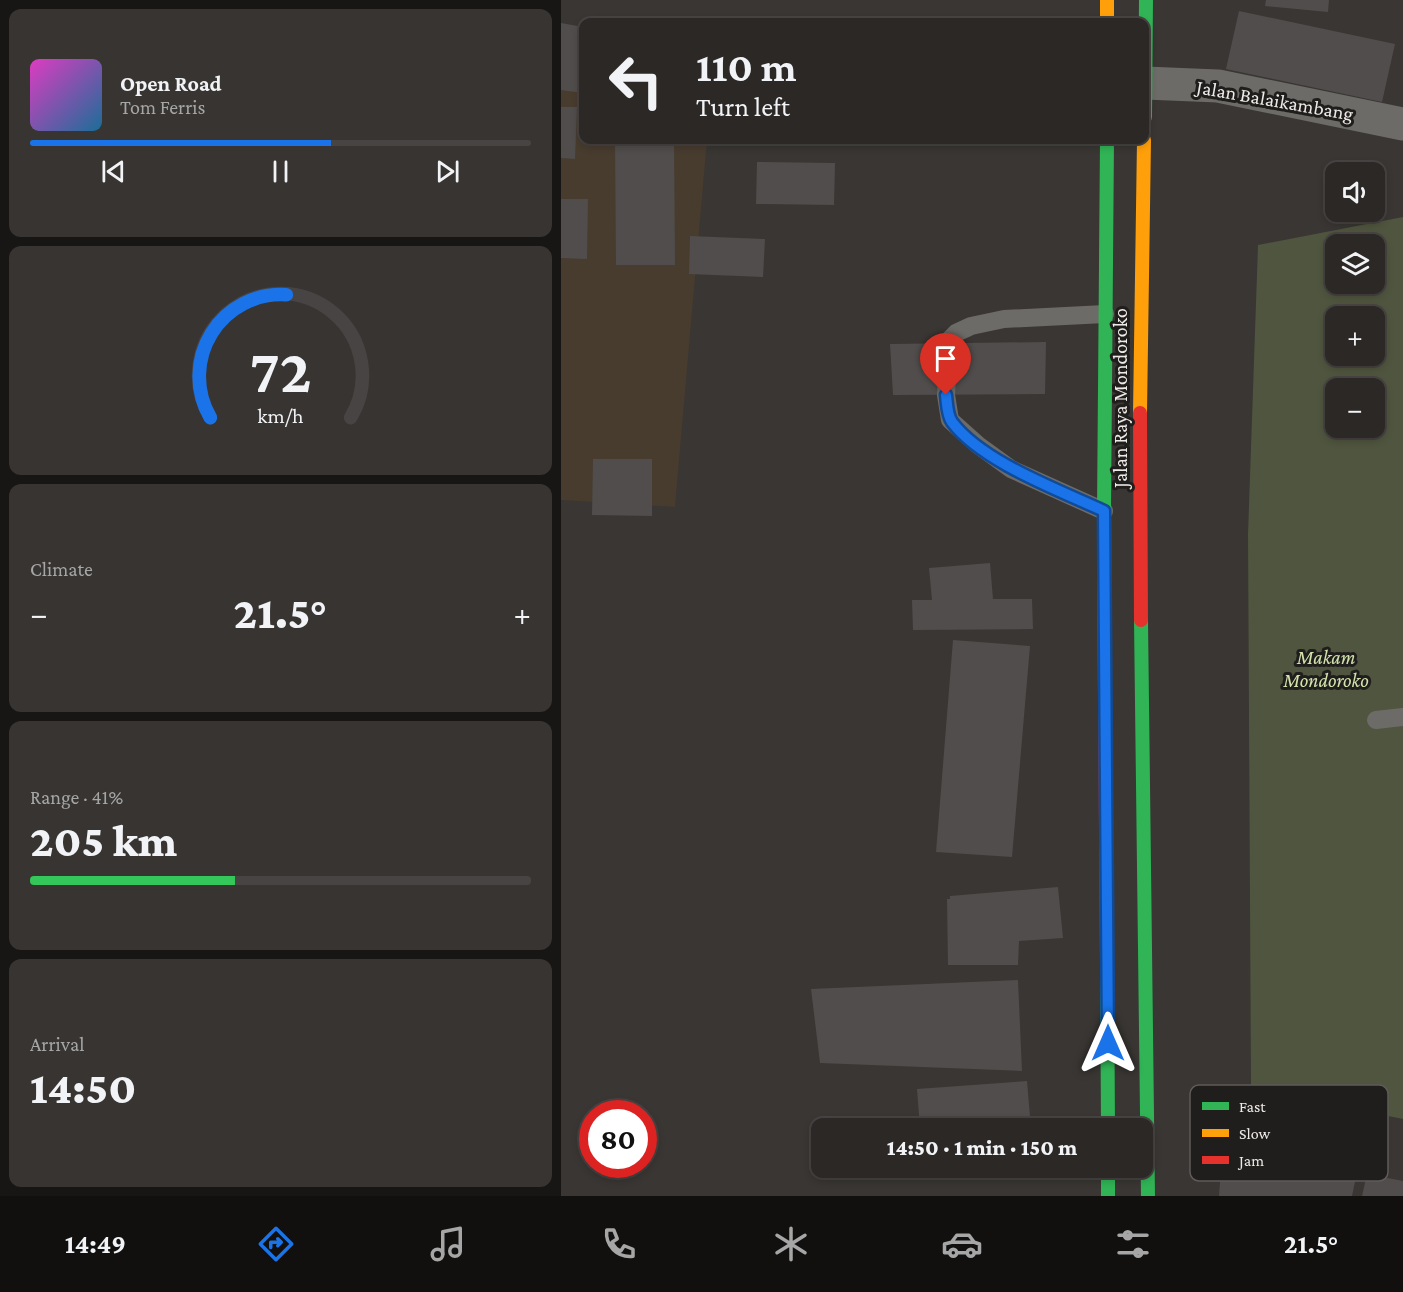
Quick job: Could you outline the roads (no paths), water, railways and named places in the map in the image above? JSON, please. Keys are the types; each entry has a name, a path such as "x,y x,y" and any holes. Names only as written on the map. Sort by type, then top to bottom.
{"highway":[{"path":"1107,0 1107,18"},
{"path":"1146,0 1146,18"},
{"name":"Jalan Raya Mondoroko","path":"1107,144 1105,314 1122,511 1148,1196"},
{"name":"Jalan Raya Mondoroko","path":"1108,1118 1122,511 1140,290 1144,144"},
{"path":"1108,1178 1108,1196"}],"street":[{"name":"Jalan Balaikambang","path":"1149,82 1218,87 1403,123"}],"lane":[{"path":"1105,314 1005,319 971,326 956,333 949,340 946,395 950,420 978,445 1011,469 1122,511"},
{"path":"1376,720 1403,717"}],"park label":[{"name":"Makam Mondoroko","path":"1326,668"}]}
